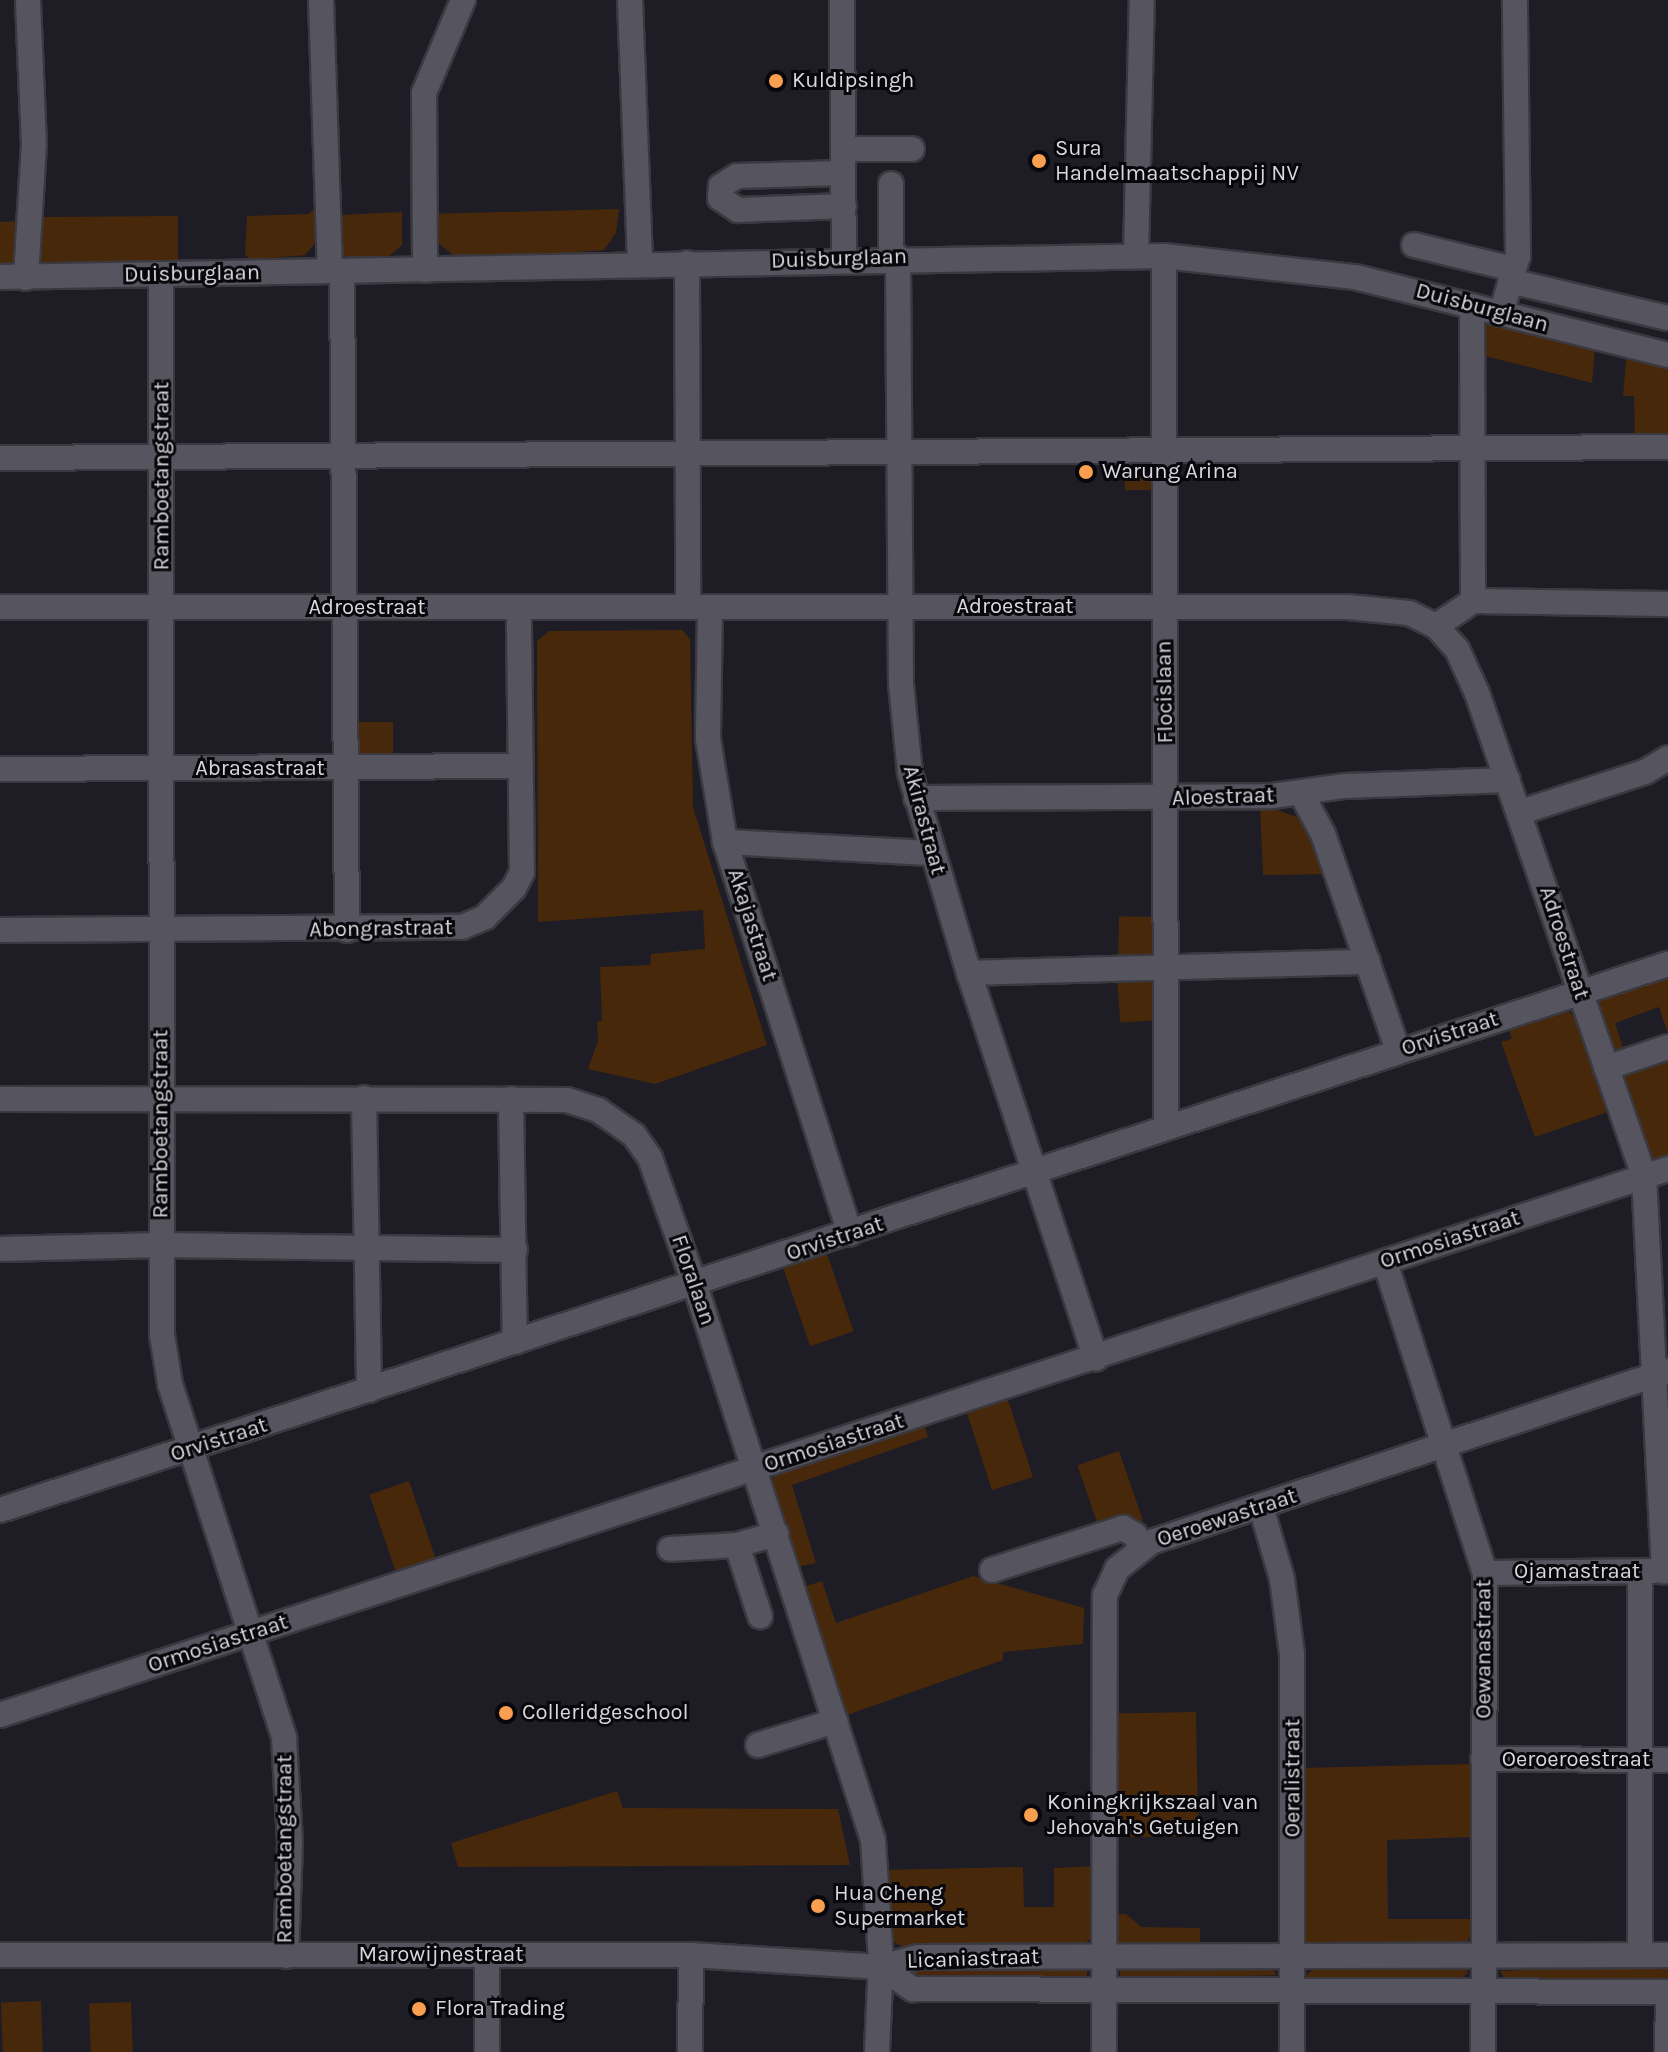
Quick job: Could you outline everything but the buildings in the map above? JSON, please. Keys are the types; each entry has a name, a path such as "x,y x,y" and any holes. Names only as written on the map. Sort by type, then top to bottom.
{"street":[{"path":"26,278 34,145 28,0"},
{"path":"321,0 343,452 346,607 343,770 347,930"},
{"path":"425,270 424,93 463,0"},
{"path":"630,0 640,264"},
{"path":"842,0 844,259"},
{"path":"1136,256 1142,0"},
{"path":"1501,314 1518,256 1515,0"},
{"path":"844,206 738,210 720,198 721,186 737,176 912,149"},
{"name":"Akirastraat","path":"891,184 903,607 903,728 916,798 931,853 1096,1359"},
{"path":"1414,245 1668,318"},
{"name":"Duisburglaan","path":"0,277 425,270 894,257 1164,256 1355,277 1668,355"},
{"name":"Flocislaan","path":"1164,256 1166,1128"},
{"name":"Akajastraat","path":"687,263 689,452 699,607 708,739 725,842 850,1234"},
{"name":"Ramboetangstraat","path":"161,274 162,1335 170,1384 284,1738 290,1843 286,1956"},
{"path":"1608,341 1616,305"},
{"path":"1472,306 1475,447 1473,601"},
{"path":"0,458 343,452 1668,447"},
{"path":"1436,626 1473,601 1668,604"},
{"name":"Adroestraat","path":"0,607 1380,608 1436,626 1468,671 1521,812 1644,1176 1661,1373 1657,1571 1638,1761 1640,1955"},
{"name":"Abongrastraat","path":"0,930 462,927 501,905 522,872 519,608"},
{"path":"1521,812 1645,772 1668,758"},
{"name":"Abrasastraat","path":"0,769 343,770 520,766"},
{"path":"1301,793 1345,786 1508,780"},
{"name":"Aloestraat","path":"916,798 1166,799 1301,793 1323,834 1398,1051"},
{"path":"725,842 931,853"},
{"path":"969,973 1368,962"},
{"name":"Orvistraat","path":"0,1510 1668,964"},
{"path":"1606,1068 1668,1047"},
{"path":"364,1098 369,1390"},
{"name":"Floralaan","path":"0,1099 567,1100 598,1110 634,1135 650,1158 695,1285 873,1840 881,1967 877,2052"},
{"path":"511,1099 515,1342"},
{"name":"Ormosiastraat","path":"0,1715 1096,1359 1668,1169"},
{"path":"0,1249 162,1245 515,1250"},
{"name":"Oewanastraat","path":"1385,1262 1440,1444 1485,1573 1483,1759 1487,1957 1483,2052"},
{"name":"Oeroewastraat","path":"1104,2052 1105,1595 1117,1569 1141,1548 1440,1444 1661,1373"},
{"name":"Oeralistraat","path":"1261,1507 1282,1579 1292,1654 1292,2052"},
{"path":"992,1570 1123,1528 1135,1535 1141,1548"},
{"path":"670,1549 737,1545 776,1534"},
{"path":"737,1545 760,1616"},
{"name":"Ojamastraat","path":"1485,1573 1657,1571"},
{"path":"758,1745 835,1721"},
{"name":"Oeroeroestraat","path":"1483,1759 1668,1760"},
{"name":"Marowijnestraat","path":"0,1955 691,1955 881,1967"},
{"path":"487,1955 487,2052"},
{"path":"690,2052 691,1955"},
{"name":"Licaniastraat","path":"881,1967 919,1957 1668,1955"},
{"name":"Licaniastraat","path":"881,1967 913,1989 1292,1993 1668,1992"},
{"path":"1667,2052 1668,1992"}],"shaded area":[{"path":"320,202 316,242 305,255 250,260 245,254 247,216 309,214"},
{"path":"341,204 342,215 402,212 402,245 389,256 349,258 338,252 332,205"},
{"path":"619,209 616,233 604,250 460,261 434,239 426,214"},
{"path":"178,216 178,261 44,267 38,260 40,217"},
{"path":"25,221 13,267 0,267 0,222"},
{"path":"1490,321 1595,349 1592,383 1481,355 1482,326"},
{"path":"1626,359 1668,366 1668,441 1635,443 1634,396 1623,396"},
{"path":"1125,457 1157,457 1157,490 1125,490"},
{"path":"682,630 690,639 693,807 767,1045 655,1084 588,1069 598,1041 597,1022 602,1021 600,967 650,965 651,954 705,949 703,910 538,922 537,641 549,631"},
{"path":"353,722 393,722 393,757 353,757"},
{"path":"1260,804 1305,820 1329,874 1263,875"},
{"path":"1119,916 1158,917 1157,958 1118,957"},
{"path":"1668,971 1668,1034 1659,1007 1615,1023 1625,1054 1610,1055 1597,998"},
{"path":"1156,975 1159,1020 1120,1023 1117,978"},
{"path":"1564,1008 1580,1020 1608,1112 1535,1137 1501,1042 1512,1039 1507,1025"},
{"path":"1668,1052 1668,1160 1650,1158 1617,1069"},
{"path":"826,1251 854,1331 810,1346 783,1266"},
{"path":"1007,1397 1033,1477 992,1490 966,1410"},
{"path":"924,1424 928,1437 792,1485 816,1563 797,1567 772,1489 774,1474"},
{"path":"1119,1451 1143,1521 1101,1535 1077,1465"},
{"path":"409,1481 438,1564 398,1578 369,1495"},
{"path":"973,1576 1084,1608 1083,1644 1003,1652 1003,1660 847,1715 804,1587 822,1581 836,1623"},
{"path":"1196,1712 1198,1836 1113,1837 1111,1713"},
{"path":"1473,1764 1473,1837 1387,1840 1388,1919 1475,1919 1469,1939 1462,1944 1303,1945 1299,1768"},
{"path":"617,1791 623,1808 838,1809 850,1865 458,1867 451,1843"},
{"path":"1095,1866 1093,1937 1082,1945 909,1950 890,1940 883,1870 1023,1867 1024,1907 1054,1907 1054,1868"},
{"path":"1112,1914 1126,1914 1141,1927 1200,1928 1200,1949 1119,1946"},
{"path":"1668,1965 1668,1981 1505,1979 1500,1971"},
{"path":"1087,1966 1087,1979 917,1981 908,1970"},
{"path":"1465,1966 1468,1973 1460,1979 1308,1980 1306,1975 1316,1968"},
{"path":"1127,1967 1271,1968 1277,1975 1120,1979 1120,1970"},
{"path":"41,2001 43,2052 3,2052 1,2002"},
{"path":"131,2002 133,2052 91,2052 89,2003"}],"place":[{"name":"Kuldipsingh","path":"776,81"},
{"name":"Sura Handelmaatschappij NV","path":"1039,161"},
{"name":"Warung Arina","path":"1086,472"},
{"name":"Colleridgeschool","path":"506,1713"},
{"name":"Koningkrijkszaal van Jehovah's Getuigen","path":"1031,1815"},
{"name":"Hua Cheng Supermarket","path":"818,1906"},
{"name":"Flora Trading","path":"419,2009"}]}
